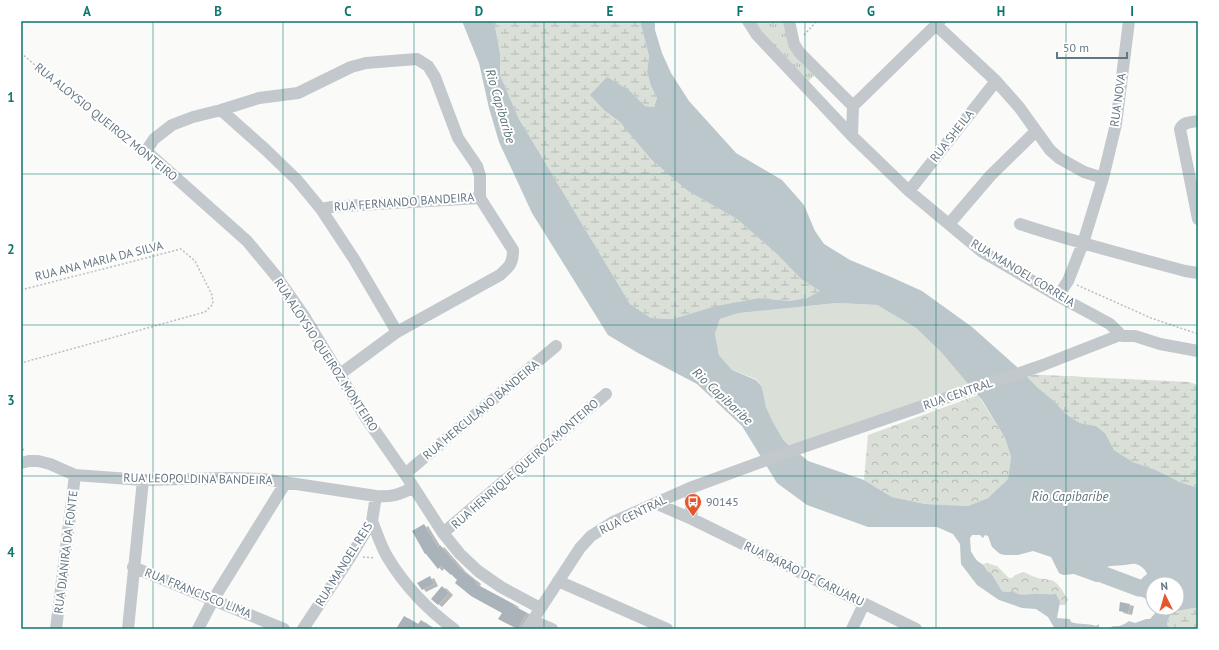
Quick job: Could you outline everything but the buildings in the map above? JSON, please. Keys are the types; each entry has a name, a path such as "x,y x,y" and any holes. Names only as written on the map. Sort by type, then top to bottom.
{"street":[{"name":"RUA MANOEL CORREIA","path":"748,21 757,35 852,136 909,191 981,251 1058,296 1110,324 1120,335"},
{"path":"789,21 794,44 799,52 852,106 852,136"},
{"name":"RUA NOVA","path":"1058,296 1068,281 1084,243 1103,178 1116,124 1128,21"},
{"path":"852,106 938,23 996,81 1059,158 1084,172 1103,178"},
{"name":"RUA FERNANDO BANDEIRA","path":"221,110 258,98 298,93 350,67 366,63 416,59 422,61 428,66 434,77 458,138 477,166 480,176 480,198 360,205 321,209"},
{"name":"RUA SHEILA","path":"909,191 996,81"},
{"path":"146,151 154,139 172,125 193,117 221,110 297,180 321,209 354,259 397,332"},
{"path":"1198,121 1185,124 1182,126 1180,133 1196,198 1198,219"},
{"path":"949,224 991,175 1036,131"},
{"name":"RUA ALOYSIO QUEIROZ MONTEIRO","path":"146,151 247,241 280,282 304,316 366,418 405,474 443,533 460,554 478,571 501,587 540,608"},
{"path":"340,374 397,332 500,275 509,266 513,259 513,250 480,198"},
{"path":"1020,224 1055,236 1185,272 1198,274"},
{"path":"1120,335 1123,337 1135,336 1160,344 1198,350"},
{"name":"RUA CENTRAL","path":"530,625 580,548 591,536 613,522 690,488 794,450 1043,365 1120,335"},
{"name":"RUA HERCULANO BANDEIRA","path":"405,474 556,346"},
{"name":"RUA HENRIQUE QUEIROZ MONTEIRO","path":"443,533 606,394"},
{"name":"RUA LEOPOLDINA BANDEIRA","path":"24,459 50,464 75,475 143,480 229,478 263,479 376,496 400,495 413,487"},
{"name":"RUA DJANIRA DA FONTE","path":"56,629 75,475"},
{"path":"128,629 133,567 143,480"},
{"path":"198,629 213,600 286,482"},
{"path":"690,488 692,519"},
{"name":"RUA MANOEL REIS","path":"303,629 372,521 376,496"},
{"name":"RUA BARÃO DE CARUARU","path":"655,503 692,519 916,629"},
{"path":"372,521 388,558 418,598 438,617 454,629"},
{"name":"RUA FRANCISCO LIMA","path":"133,567 284,629"},
{"path":"558,581 667,629"},
{"path":"852,629 864,604"},
{"path":"530,625 552,629"}],"path":[{"path":"794,44 817,21"},
{"name":"RUA ALOYSIO QUEIROZ MONTEIRO","path":"21,53 50,78 146,151"},
{"name":"RUA ANA MARIA DA SILVA","path":"21,290 181,249 195,261 212,296 213,304 205,312 21,363"},
{"path":"1068,281 1151,318 1198,334"},
{"path":"351,556 388,558"}],"green space":[{"path":"494,21 640,21 649,56 647,72 651,86 657,98 654,107 645,106 630,91 605,111 620,122 688,191 737,219 778,255 801,279 820,291 807,298 789,301 759,298 717,306 673,319 651,318 630,304 519,119 500,75 500,53"},
{"path":"750,21 789,21 815,75 805,84"},
{"path":"837,303 877,305 916,328 941,352 970,385 792,447 784,441 773,422 766,407 762,387 756,379 732,370 719,355 715,334 720,319 739,313"},
{"path":"1023,374 1189,382 1198,385 1198,488 1133,462 1114,450 1105,433 1096,426 1080,423 1066,414 1054,401"},
{"path":"978,395 1005,438 1011,457 1008,479 988,498 968,506 925,504 892,497 864,480 868,435"},
{"path":"987,563 997,566 1009,578 1023,572 1037,578 1054,581 1068,600 1065,605 1059,605 1060,602 1052,594 1048,596 1039,594 1023,595 1017,594 1013,591 1002,591 991,573 987,571 983,564"},
{"path":"1198,607 1198,629 1172,629 1167,625 1170,616 1185,616 1185,609"}],"water":[{"name":"Rio Capibaribe","path":"462,21 494,21 500,53 500,75 519,119 630,304 651,318 673,319 716,306 759,298 789,301 807,298 820,291 801,279 778,255 737,219 688,191 651,159 620,122 605,111 590,95 607,77 630,91 645,106 654,107 657,98 651,86 647,72 649,56 640,21 655,21 655,30 662,53 671,73 689,101 736,153 782,180 804,205 815,231 824,244 850,260 922,291 972,327 1054,401 1066,414 1080,423 1096,426 1105,433 1114,450 1133,462 1198,488 1198,607 1185,610 1185,576 1145,576 1145,598 1139,595 1138,588 1142,578 1147,574 1143,568 1138,565 1131,564 1106,567 1106,572 1113,576 1112,580 1114,582 1096,582 1074,574 1063,575 1059,573 1051,557 1033,551 1018,555 1000,554 992,547 988,536 985,535 983,538 980,535 972,535 970,538 971,552 977,560 985,566 987,571 991,573 1002,591 1013,591 1022,595 1056,594 1060,602 1057,618 1070,619 1071,622 1096,626 1099,624 1101,629 1055,629 1048,617 1036,609 1022,608 999,600 977,585 961,564 960,544 953,534 937,527 868,527 807,505 777,483 742,426 697,384 638,353 608,335 532,213 499,142 489,108 479,63","holes":["837,303 877,305 916,328 941,352 982,400 1005,438 1011,457 1008,479 988,498 968,506 925,504 892,497 864,480 808,461 784,441 766,407 762,387 756,380 732,370 719,355 715,334 720,319 739,313"]},
{"name":"Rio Capibaribe","path":"1153,616 1170,616 1167,625 1172,629 1104,629 1125,624 1129,621 1135,623 1150,619"}],"waterway":[{"name":"Rio Capibaribe","path":"1091,570 1139,588 1145,588"}],"place":[{"name":"90145","path":"693,517"}]}
